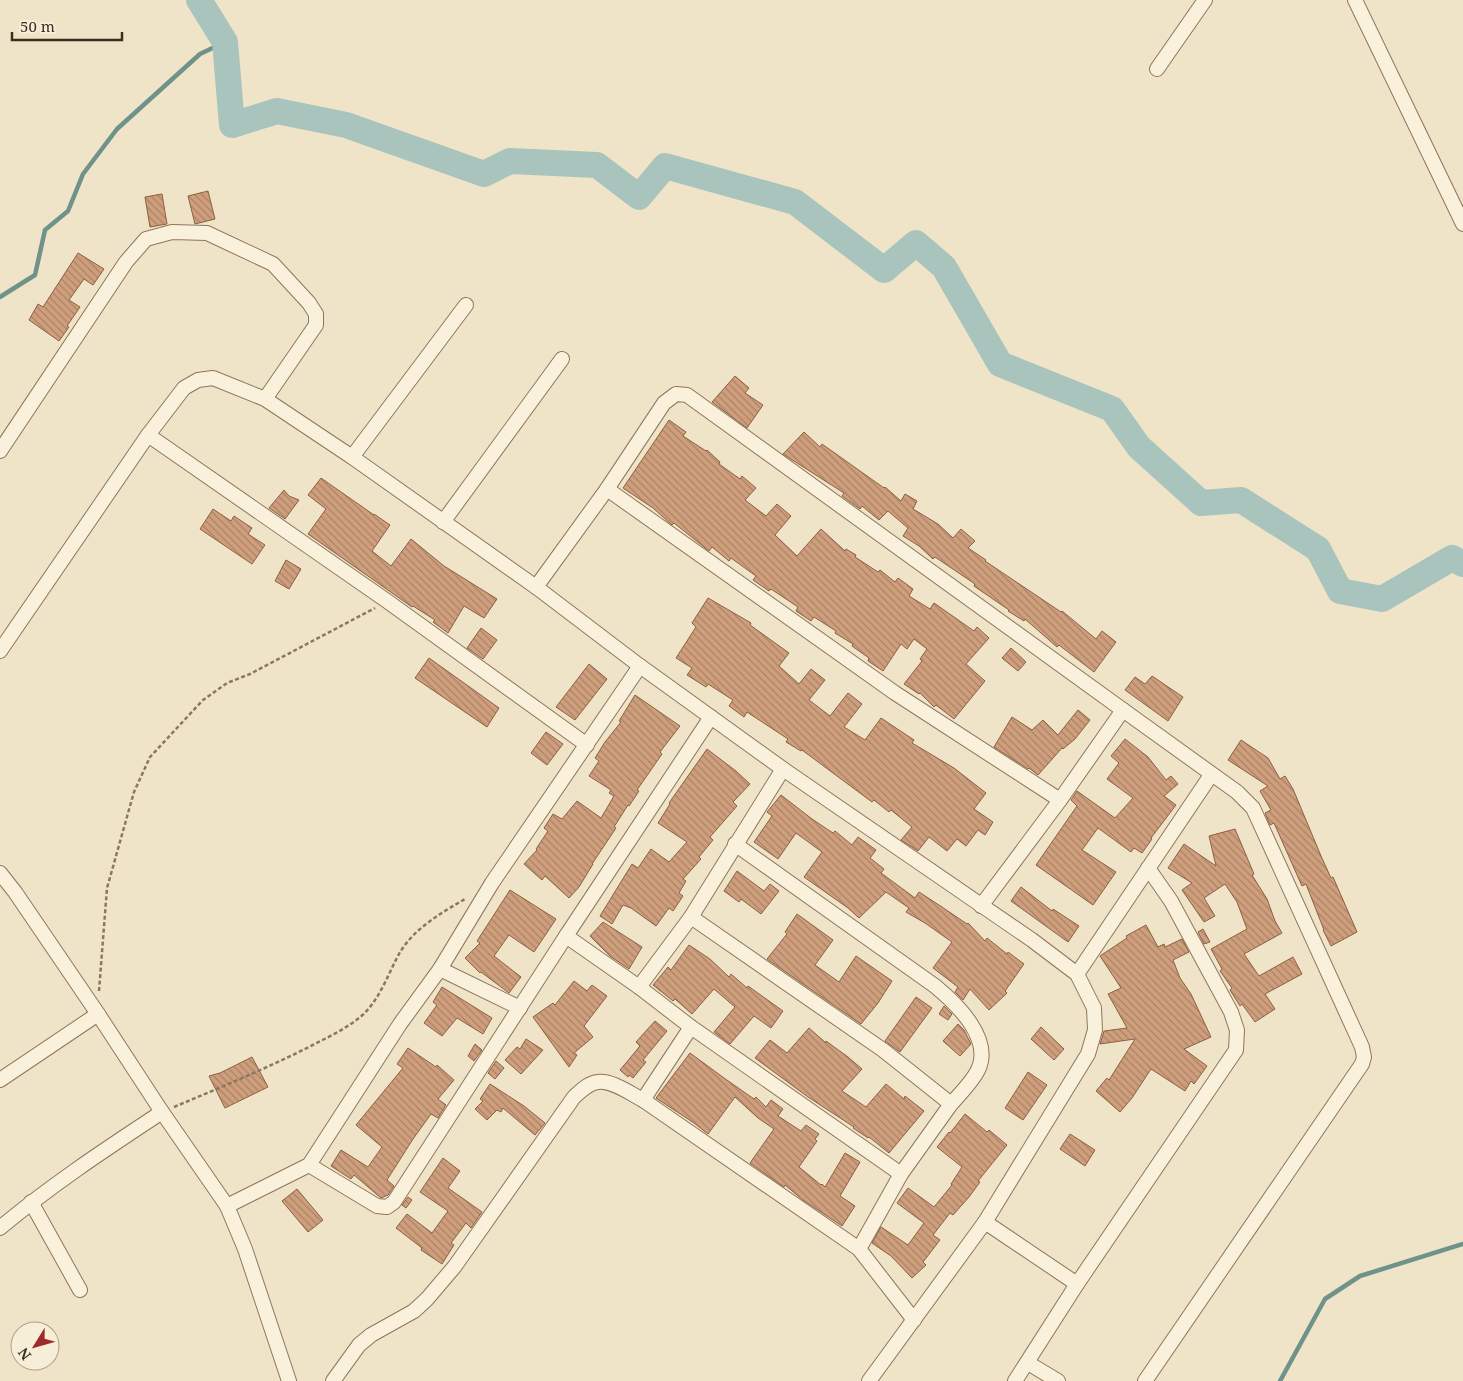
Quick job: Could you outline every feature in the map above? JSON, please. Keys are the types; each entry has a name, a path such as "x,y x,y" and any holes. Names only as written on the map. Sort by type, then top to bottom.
{"street":[{"path":"1157,69 1206,0"},
{"path":"1355,0 1463,224"},
{"path":"0,452 126,262 146,239 172,232 207,233 273,264 316,314 316,325 265,399"},
{"path":"352,457 466,305"},
{"path":"443,522 562,359"},
{"path":"0,651 148,435 184,388 198,380 213,378 265,399 352,457 536,587 640,666 782,769 1077,974 1094,1008 1095,1030 1088,1054 985,1222 869,1381"},
{"path":"536,587 664,404 676,394 687,395 1237,792 1253,808 1362,1047 1364,1057 1362,1064 1145,1381"},
{"path":"148,435 387,601 587,744"},
{"path":"606,489 895,693 1060,800"},
{"path":"227,1206 309,1165 400,1024 440,969 492,882 640,666"},
{"path":"981,906 1060,800 1123,710"},
{"path":"309,1165 377,1206 387,1208 394,1202 566,936 711,717"},
{"path":"638,987 691,917 782,769"},
{"path":"1077,974 1212,775"},
{"path":"735,844 954,1001 972,1026 982,1045 982,1058 978,1071 901,1174 858,1249"},
{"path":"1016,1381 1076,1284 1236,1050 1237,1030 1231,1012 1171,901 1148,868"},
{"path":"0,873 16,892 162,1112 227,1206 245,1249 289,1381"},
{"path":"691,917 883,1050 952,1104"},
{"path":"566,936 901,1174"},
{"path":"440,969 520,1008"},
{"path":"0,1080 98,1014"},
{"path":"643,1100 691,1026"},
{"path":"333,1381 359,1345 371,1335 414,1311 432,1293 455,1266 574,1096 588,1085 599,1081 613,1085 643,1100 858,1249 914,1320"},
{"path":"0,1228 81,1165 162,1112"},
{"path":"31,1202 80,1290"},
{"path":"985,1222 1076,1284"},
{"path":"1028,1363 1058,1381"}],"path":[{"path":"98,1014 107,888 134,792 150,758 203,700 227,683 250,674 387,601"},
{"path":"162,1112 281,1061 343,1030 360,1017 382,990 400,953 414,934 468,896"}],"building":[{"path":"208,191 215,219 195,224 188,196"},
{"path":"162,194 167,224 150,227 145,197"},
{"path":"78,253 104,269 93,285 84,279 69,300 80,307 59,341 29,320 38,304 43,307"},
{"path":"735,376 749,388 745,393 763,405 747,428 712,402"},
{"path":"669,420 686,432 683,436 707,450 720,462 719,464 740,479 742,476 756,488 745,500 766,516 777,504 791,516 775,535 797,556 821,529 845,551 846,549 856,555 855,557 878,572 880,570 895,582 898,578 913,589 909,596 930,609 934,603 974,631 977,627 989,638 966,664 985,681 954,719 936,705 934,707 920,693 904,684 922,661 920,659 927,649 914,639 907,649 901,644 883,671 868,661 869,658 852,646 853,644 835,633 836,631 814,617 811,621 796,611 798,607 771,589 769,591 753,580 756,576 731,558 729,561 712,547 709,551 674,523 672,525 653,508 623,488"},
{"path":"804,432 820,447 822,444 885,487 901,501 905,494 917,501 913,509 938,524 953,538 961,529 975,541 968,548 1062,611 1096,639 1102,631 1116,642 1094,672 1059,645 1057,647 1025,619 1024,621 1008,611 974,586 975,584 935,557 933,559 919,546 903,536 908,528 888,511 879,520 862,506 860,509 842,496 844,493 783,454"},
{"path":"321,478 390,525 372,551 391,566 411,539 444,566 497,599 484,618 464,606 448,633 433,622 435,620 412,607 308,534 326,509 308,495"},
{"path":"284,490 289,496 299,500 285,519 269,508"},
{"path":"213,509 231,521 234,516 252,528 248,534 265,545 252,564 200,529"},
{"path":"286,560 301,569 289,589 275,581"},
{"path":"708,598 751,623 750,625 789,653 779,666 799,684 811,669 825,680 809,700 830,716 848,693 862,704 844,727 865,740 881,718 914,740 912,743 954,768 986,793 974,809 993,822 985,835 978,830 966,846 957,839 947,851 929,837 918,851 901,840 912,827 891,810 889,812 874,800 872,802 802,750 786,742 788,739 747,712 744,717 729,706 733,700 708,684 706,687 687,675 692,668 676,658 696,627 692,623"},
{"path":"481,628 497,640 483,659 467,648"},
{"path":"1011,648 1026,662 1018,671 1002,658"},
{"path":"429,658 499,708 487,727 415,678"},
{"path":"589,664 607,679 575,720 556,707"},
{"path":"1152,676 1183,697 1168,721 1125,690 1135,677 1145,684"},
{"path":"635,695 680,726 660,752 662,754 614,827 616,828 579,887 569,898 545,876 542,880 524,864 537,850 548,831 544,828 553,814 562,819 577,801 601,818 614,796 609,793 611,790 589,776 599,761 595,758 621,722 619,721"},
{"path":"1078,710 1090,720 1075,739 1062,748 1038,775 994,747 1012,717 1032,730 1043,720 1058,735"},
{"path":"546,732 563,744 547,765 531,753"},
{"path":"1125,739 1148,757 1166,780 1171,776 1178,784 1164,796 1176,805 1142,853 1134,848 1131,852 1098,828 1082,850 1116,872 1093,905 1036,865 1077,806 1071,800 1077,791 1115,818 1133,798 1107,779 1119,763 1111,756"},
{"path":"1241,740 1268,758 1280,779 1285,776 1293,789 1331,878 1333,877 1357,932 1331,946 1306,884 1302,886 1274,823 1270,825 1265,813 1271,810 1260,791 1268,786 1228,760"},
{"path":"707,749 750,784 733,802 737,806 710,837 713,840 699,857 701,859 683,879 686,881 679,893 683,896 673,911 669,908 656,926 631,908 623,905 612,924 600,916 632,864 638,868 651,849 669,862 687,842 658,823 669,803"},
{"path":"781,795 812,819 833,833 835,831 852,845 858,837 876,850 870,858 884,869 881,873 915,898 919,892 968,923 985,941 987,938 1007,954 1008,952 1024,964 1005,991 1007,993 989,1010 970,989 963,1000 955,992 958,987 933,968 952,942 906,912 909,908 886,892 859,918 804,877 822,852 796,833 778,859 754,842 772,816 767,812"},
{"path":"1235,829 1254,874 1252,875 1267,899 1275,921 1282,933 1244,954 1259,976 1293,957 1302,974 1265,994 1275,1009 1255,1022 1242,1004 1240,1006 1230,990 1232,988 1220,971 1222,969 1211,949 1247,929 1237,902 1225,884 1204,898 1215,916 1204,922 1182,890 1192,883 1168,868 1184,844 1216,866 1209,836"},
{"path":"737,871 764,891 770,884 779,891 761,914 741,899 739,902 724,891"},
{"path":"1021,887 1052,911 1053,909 1079,926 1068,942 1011,901"},
{"path":"510,890 556,919 534,952 509,935 494,956 521,977 509,993 480,973 465,958 480,943 477,941"},
{"path":"797,914 833,940 815,965 839,982 856,956 892,981 878,1003 861,1024 767,959 787,934 785,932"},
{"path":"603,922 642,947 629,969 610,956 590,936"},
{"path":"1146,925 1158,947 1164,944 1165,947 1182,939 1189,952 1173,960 1180,978 1191,994 1211,1037 1184,1049 1207,1066 1194,1084 1191,1081 1185,1091 1151,1069 1132,1098 1120,1112 1096,1091 1107,1078 1109,1080 1135,1039 1100,1044 1104,1031 1127,1028 1108,994 1121,988 1100,956 1127,938 1126,936"},
{"path":"1203,929 1210,942 1204,944 1198,932"},
{"path":"689,945 710,959 729,977 731,974 747,988 748,986 783,1011 771,1028 754,1016 730,1044 714,1032 735,1007 714,989 692,1014 675,999 673,1001 653,985 668,967 671,970"},
{"path":"574,981 587,991 592,985 607,996 584,1026 593,1037 574,1053 577,1055 569,1067 533,1017 553,1003 555,1005"},
{"path":"442,987 492,1018 483,1034 457,1018 442,1036 424,1023 437,1005 433,1002"},
{"path":"916,997 932,1008 900,1052 885,1041"},
{"path":"944,1006 952,1014 948,1020 939,1014"},
{"path":"655,1021 667,1031 643,1060 646,1062 633,1078 629,1075 628,1077 620,1070 640,1046 636,1042"},
{"path":"958,1024 964,1030 971,1044 960,1056 943,1041"},
{"path":"1041,1027 1064,1049 1054,1060 1031,1039"},
{"path":"809,1028 862,1069 842,1091 866,1107 886,1084 904,1099 905,1096 924,1111 889,1153 755,1058 770,1040 787,1053"},
{"path":"526,1039 543,1050 521,1074 505,1060 517,1047 520,1049"},
{"path":"475,1044 482,1050 474,1061 468,1056"},
{"path":"408,1048 436,1067 437,1065 454,1080 438,1099 446,1105 438,1118 431,1114 413,1139 387,1180 394,1186 388,1195 381,1198 354,1175 351,1179 331,1166 341,1150 368,1167 382,1147 356,1125 403,1068 397,1064"},
{"path":"690,1053 754,1099 756,1097 766,1107 771,1100 783,1109 778,1116 801,1131 806,1125 819,1134 815,1139 817,1141 799,1167 821,1185 825,1187 845,1153 860,1162 840,1196 855,1206 842,1226 803,1200 785,1185 784,1187 750,1163 774,1129 758,1118 735,1097 708,1134 656,1098"},
{"path":"252,1057 268,1087 225,1108 209,1076 220,1073"},
{"path":"496,1061 504,1068 495,1079 488,1073"},
{"path":"1028,1072 1047,1085 1023,1120 1005,1108"},
{"path":"490,1084 524,1106 545,1123 535,1135 503,1108 501,1112 497,1110 487,1120 475,1109 483,1101 480,1099"},
{"path":"965,1114 1007,1145 978,1181 980,1182 969,1197 953,1215 950,1213 933,1235 940,1240 923,1262 926,1265 912,1278 891,1256 872,1243 881,1227 908,1245 924,1223 897,1203 908,1188 934,1207 952,1185 962,1167 937,1147"},
{"path":"1070,1134 1095,1150 1085,1166 1060,1149"},
{"path":"443,1158 460,1171 448,1188 482,1212 471,1228 466,1223 451,1243 454,1245 442,1264 421,1250 422,1248 396,1228 407,1214 432,1233 448,1211 420,1192"},
{"path":"297,1189 323,1220 308,1232 282,1201"},
{"path":"408,1197 412,1200 406,1208 402,1205"}],"waterway":[{"path":"199,0 225,42 232,125 277,111 346,125 484,174 510,161 597,165 639,197 665,166 795,202 884,270 916,243 944,267 1000,364 1112,409 1139,447 1201,503 1241,500 1318,549 1340,591 1382,599 1452,558 1463,564"},
{"path":"0,297 35,275 45,230 68,211 83,174 117,129 200,54 225,42"},
{"path":"1280,1381 1325,1299 1360,1276 1463,1244"}]}
